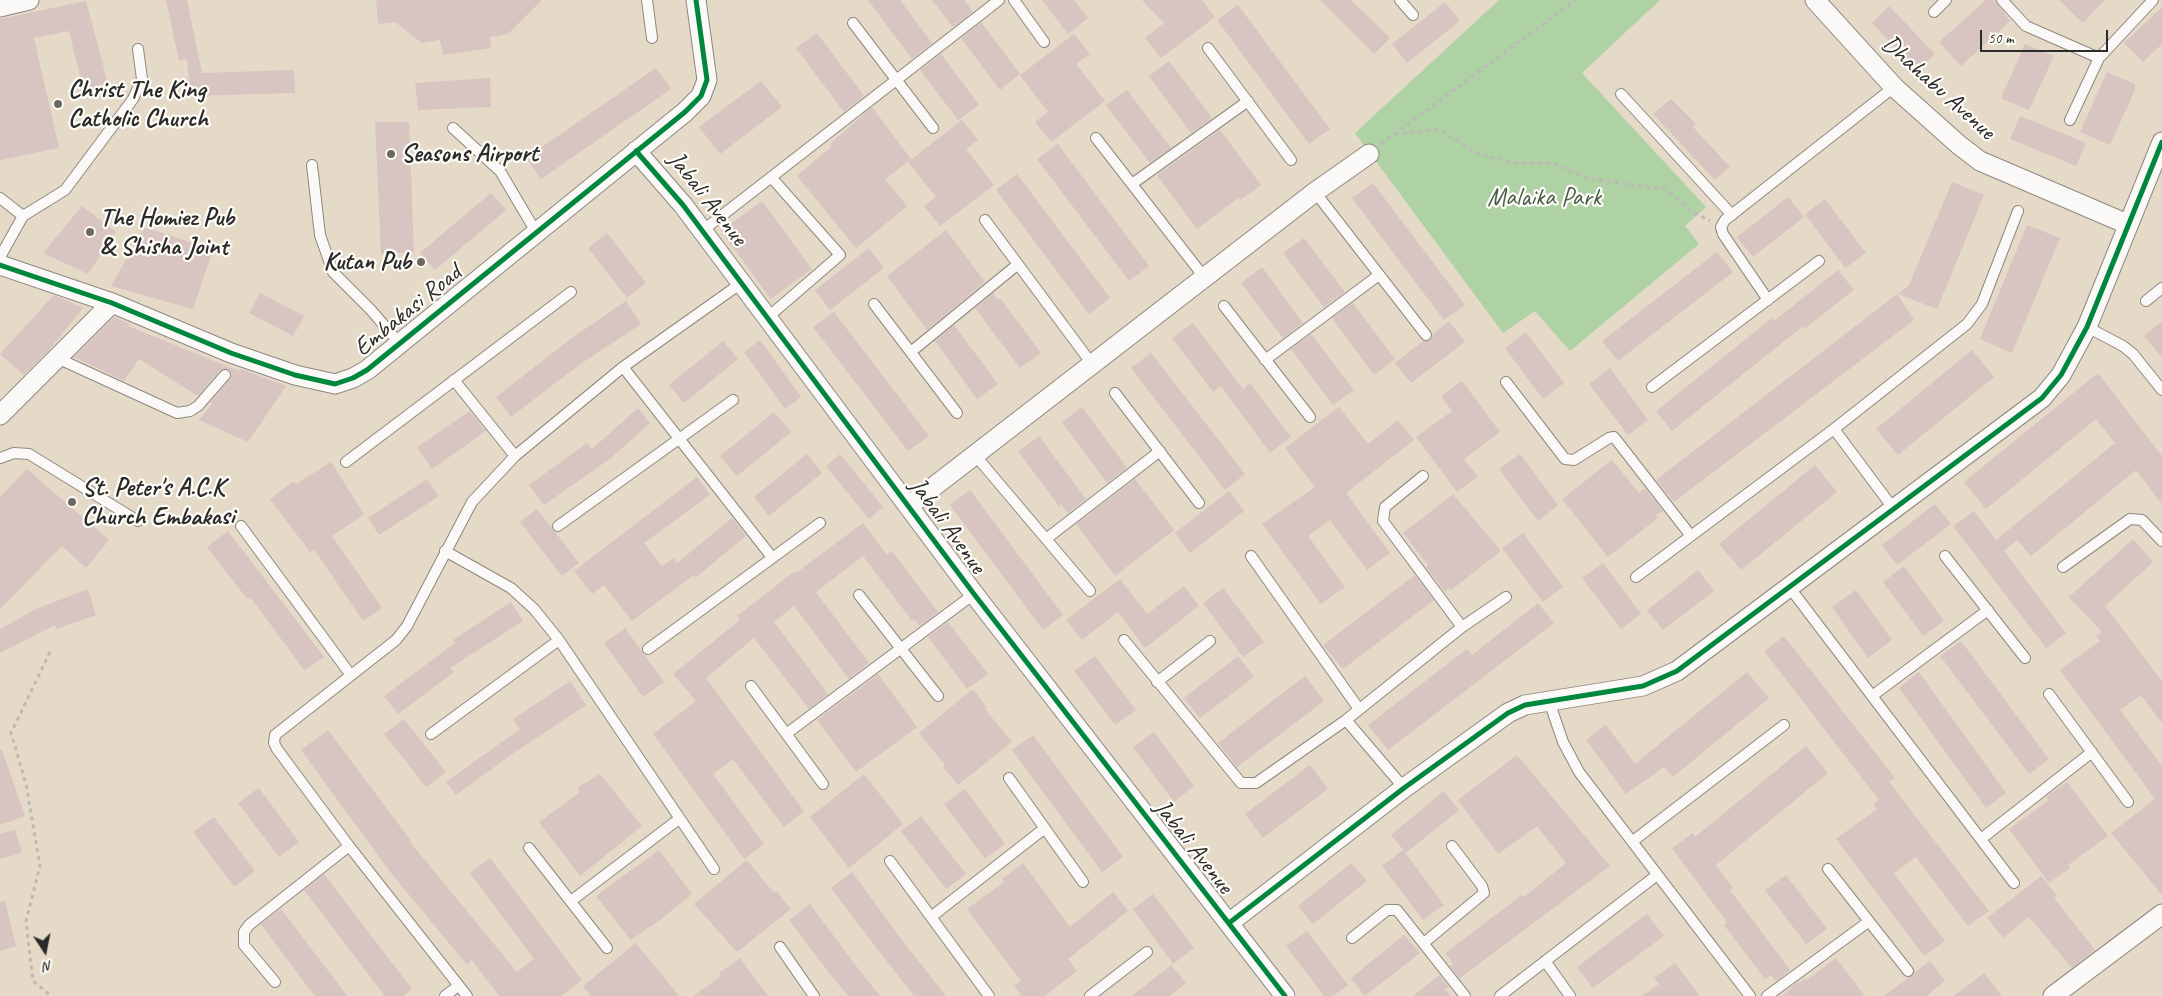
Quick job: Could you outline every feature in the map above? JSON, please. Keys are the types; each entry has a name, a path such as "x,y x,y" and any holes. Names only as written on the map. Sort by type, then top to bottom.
{"street":[{"path":"0,8 28,0"},
{"name":"Embakasi Road","path":"0,265 112,303 231,353 295,375 335,384 353,378 367,370 636,151 700,96 707,80 696,0"},
{"name":"Dhahabu Avenue","path":"1815,0 1894,87 1959,146 1980,161 2127,224"},
{"path":"1229,923 1404,788 1503,715 1525,705 1657,682 1678,671 2042,398 2061,375 2087,327 2127,224 2162,142"},
{"name":"Jabali Avenue","path":"636,151 683,205 740,284 910,505 974,594 1285,996"},
{"path":"910,505 1315,192 1369,154"},
{"path":"0,416 112,303"},
{"path":"2053,996 2162,914"}],"lane":[{"path":"647,0 652,38"},
{"path":"702,230 999,0"},
{"path":"1014,0 1044,42"},
{"path":"1400,0 1413,14"},
{"path":"1934,12 1946,0"},
{"path":"2002,0 2026,26 2099,58"},
{"path":"2070,120 2099,58 2153,0"},
{"path":"853,23 933,128"},
{"path":"1208,48 1291,160"},
{"path":"0,257 22,216 65,190 133,99 142,79 138,49"},
{"path":"1768,300 1723,234 1721,227 1732,215 1894,87"},
{"path":"1621,94 1732,215"},
{"path":"1132,184 1248,101"},
{"path":"454,128 500,171 536,232"},
{"path":"1096,138 1204,277"},
{"path":"312,165 320,235 333,272 371,310 399,343"},
{"path":"766,318 840,255 771,177"},
{"path":"1315,192 1426,335"},
{"path":"0,198 22,216"},
{"path":"1636,576 1834,429 1974,316 1982,304 2018,211"},
{"path":"985,220 1092,364"},
{"path":"1652,387 1819,261"},
{"path":"912,351 1017,265"},
{"path":"1265,360 1379,275"},
{"path":"466,996 349,846 277,749 274,740 279,731 396,640 407,626 472,502 515,456 622,367 740,284"},
{"path":"2146,301 2162,288"},
{"path":"346,462 571,292"},
{"path":"874,304 912,351 957,413"},
{"path":"1224,306 1310,417"},
{"path":"2087,327 2128,350 2162,390"},
{"path":"57,358 177,412 190,412 198,406 225,375"},
{"path":"622,367 771,556"},
{"path":"454,380 515,456"},
{"path":"1506,382 1565,459 1574,460 1609,438 1614,437 1691,536"},
{"path":"1115,393 1199,503"},
{"path":"558,526 733,400"},
{"path":"1834,429 1893,508"},
{"path":"1046,539 1160,451"},
{"path":"0,458 14,454 30,454 138,521"},
{"path":"975,455 1090,591"},
{"path":"1423,476 1386,507 1383,521 1462,627"},
{"path":"2063,567 2130,519 2142,520 2162,540"},
{"path":"648,649 771,556 820,523"},
{"path":"241,526 350,674"},
{"path":"445,551 511,588 534,609 560,640 714,868"},
{"path":"1251,556 1359,709"},
{"path":"1945,556 2025,658"},
{"path":"1790,588 2014,883"},
{"path":"786,734 974,594"},
{"path":"859,595 938,696"},
{"path":"1124,640 1241,783 1256,783 1346,720 1462,627 1506,597"},
{"path":"1872,696 1988,610"},
{"path":"431,734 560,640"},
{"path":"1157,682 1210,641"},
{"path":"751,686 823,784"},
{"path":"2049,694 2128,802"},
{"path":"1549,701 1563,742 1579,772 1634,841 1657,875 1750,996"},
{"path":"1346,720 1404,788"},
{"path":"1634,841 1784,725"},
{"path":"1981,839 2092,752"},
{"path":"1009,778 1084,882"},
{"path":"571,901 679,818"},
{"path":"931,917 1045,828"},
{"path":"275,982 244,945 244,932 249,925 349,846"},
{"path":"1425,942 1484,893 1482,886 1452,846"},
{"path":"529,848 606,948"},
{"path":"890,861 989,996"},
{"path":"1828,869 1908,971"},
{"path":"1500,996 1657,875"},
{"path":"1352,938 1387,910 1394,909 1401,913 1425,942 1465,996"},
{"path":"1767,996 1868,922"},
{"path":"780,947 812,995"},
{"path":"1097,994 1147,952"},
{"path":"1545,961 1570,996"},
{"path":"445,996 458,986"}],"path":[{"path":"1369,154 1575,0"},
{"path":"1395,134 1439,128 1474,152 1513,163 1552,163 1587,178 1666,190 1690,210 1721,227"},
{"path":"50,652 11,733 26,784 40,866 26,921 33,981 51,996"}],"green space":[{"name":"Malaika Park","path":"1499,0 1660,0 1582,73 1706,207 1685,226 1699,244 1570,351 1535,311 1503,333 1355,133"}],"building":[{"path":"166,0 187,0 202,73 294,70 295,93 190,96 187,59 179,61"},
{"path":"376,0 542,0 508,34 490,37 491,48 443,55 440,40 422,43 395,22 378,24"},
{"path":"868,0 900,0 932,43 912,59"},
{"path":"932,0 964,0 973,12 953,27"},
{"path":"1042,0 1074,0 1088,18 1068,34"},
{"path":"1142,0 1202,0 1215,17 1161,58 1145,38 1164,23"},
{"path":"1320,0 1351,0 1390,38 1374,54"},
{"path":"1986,0 1995,0 2010,21 1961,66 1939,42"},
{"path":"2059,0 2105,0 2083,23"},
{"path":"86,1 110,91 85,97 69,31 34,38 59,148 0,160 0,19"},
{"path":"1445,2 1460,21 1407,63 1392,44"},
{"path":"1238,5 1330,129 1309,144 1217,20"},
{"path":"1889,6 1935,54 1918,71 1872,23"},
{"path":"2162,7 2162,44 2143,62 2124,43"},
{"path":"981,22 1020,74 1000,90 961,38"},
{"path":"817,33 864,96 844,112 796,48"},
{"path":"1074,34 1090,54 1076,64 1105,101 1051,142 1035,122 1048,112 1020,75"},
{"path":"2025,44 2054,56 2029,110 2001,98"},
{"path":"941,54 979,105 958,120 920,70"},
{"path":"1169,61 1210,115 1211,119 1191,133 1149,76"},
{"path":"656,68 671,89 541,179 526,158"},
{"path":"2107,72 2135,84 2135,90 2110,145 2080,132"},
{"path":"490,78 491,107 418,110 415,83"},
{"path":"761,81 782,107 720,154 699,127"},
{"path":"1127,90 1171,148 1150,163 1106,105"},
{"path":"1671,99 1696,124 1693,127 1730,167 1715,180 1653,114"},
{"path":"872,107 911,159 885,179 907,206 856,248 797,176 830,148 831,143"},
{"path":"2020,116 2086,143 2076,166 2010,139"},
{"path":"962,120 978,140 966,149 994,185 940,226 924,206 936,197 908,162"},
{"name":"Seasons Airport","path":"375,122 409,122 414,252 381,254"},
{"path":"1220,130 1261,185 1240,200 1238,198 1197,229 1157,175"},
{"path":"1058,144 1149,266 1129,281 1037,159"},
{"path":"1017,174 1110,298 1089,314 996,190"},
{"path":"1952,182 1984,195 1937,309 1898,294 1909,285"},
{"path":"1373,183 1465,305 1444,320 1352,198"},
{"path":"491,193 506,210 435,270 420,253"},
{"path":"1788,197 1804,217 1753,257 1737,237"},
{"path":"1825,199 1866,253 1845,268 1805,214"},
{"path":"762,201 812,269 771,299 721,231"},
{"path":"82,206 116,232 88,274 43,253"},
{"path":"2027,225 2060,238 2012,353 1980,339"},
{"path":"145,227 213,250 193,309 111,286"},
{"path":"946,230 985,282 927,330 887,276"},
{"path":"607,233 646,283 627,298 588,248"},
{"path":"1304,238 1345,292 1324,307 1283,253"},
{"path":"869,248 884,268 830,310 815,290"},
{"path":"1717,252 1733,272 1618,361 1602,341"},
{"path":"1262,267 1303,323 1283,338 1241,283"},
{"path":"1838,270 1854,290 1804,329 1802,327 1672,431 1656,411 1772,318 1774,321"},
{"path":"260,293 304,316 293,336 249,313"},
{"path":"993,293 998,300 1000,298 1041,353 1020,368 975,308"},
{"path":"1897,294 1914,320 1674,502 1656,480"},
{"path":"54,295 83,308 49,350 24,375 0,354"},
{"path":"626,301 641,324 579,365 511,417 496,397 569,340"},
{"path":"1353,303 1395,359 1374,375 1332,318"},
{"path":"834,312 929,436 908,451 813,327"},
{"path":"114,317 130,324 128,326 239,371 241,369 286,386 248,442 199,420 230,379 232,373 229,370 220,370 198,396 139,359 124,381 74,357"},
{"path":"1449,321 1465,342 1411,383 1395,363 1423,341 1431,340 1433,334"},
{"path":"2162,321 2162,357 2144,336"},
{"path":"1193,323 1243,389 1250,383 1291,437 1270,453 1221,386 1213,392 1172,338"},
{"path":"954,325 998,384 977,399 935,341"},
{"path":"1526,332 1564,383 1543,399 1505,348"},
{"path":"1311,334 1354,390 1333,405 1291,349"},
{"path":"760,340 801,397 785,409 744,352"},
{"path":"723,341 738,359 684,403 669,385"},
{"path":"1972,350 1994,377 1898,455 1876,429"},
{"path":"1151,353 1245,474 1225,490 1131,368"},
{"path":"1610,368 1648,420 1628,435 1589,384"},
{"path":"2098,373 2162,456 2162,504 2136,470 2031,556 2017,540 2004,551 2066,633 2046,648 1953,526 1974,511 1996,540 2115,443 2096,419 1986,509 1964,482"},
{"path":"1462,381 1500,432 1464,459 1478,477 1457,492 1416,437 1452,411 1441,396"},
{"path":"1082,407 1127,468 1107,483 1062,422"},
{"path":"1339,407 1368,444 1398,420 1414,440 1346,493 1390,553 1367,570 1330,520 1308,536 1345,587 1321,604 1262,524 1315,487 1285,448"},
{"path":"638,408 650,423 611,458 544,505 529,485 587,443 592,449"},
{"path":"470,411 486,431 432,469 417,447"},
{"path":"774,412 791,432 737,476 720,456"},
{"path":"1039,436 1086,499 1068,513 1061,504 1059,506 1018,451"},
{"path":"807,454 822,473 769,516 754,497"},
{"path":"840,454 883,507 869,519 826,466"},
{"path":"1520,454 1558,505 1538,521 1499,469"},
{"path":"1612,460 1639,493 1645,488 1663,511 1656,515 1658,518 1608,557 1562,499"},
{"path":"331,462 364,514 332,536 382,608 363,621 314,549 310,552 270,499 294,481 296,484"},
{"path":"1815,465 1837,492 1741,570 1719,544"},
{"path":"27,469 109,540 86,568 62,546 0,609 0,497"},
{"path":"697,477 710,495 644,543 662,566 674,558 677,563 732,518 746,536 696,577 694,575 632,621 604,585 592,594 574,571"},
{"path":"427,479 439,496 379,535 368,518"},
{"path":"1135,479 1174,530 1115,576 1076,524"},
{"path":"970,490 1063,615 1043,630 950,505"},
{"path":"1229,491 1244,511 1190,553 1175,533"},
{"path":"1453,494 1501,551 1451,590 1449,588 1445,592 1426,567 1428,565 1403,533"},
{"path":"1935,504 1951,524 1897,565 1882,545"},
{"path":"537,509 579,563 562,576 520,522"},
{"path":"863,523 887,555 892,551 938,612 920,626 914,619 912,621 863,556 816,592 869,663 849,679 794,606 774,622 828,694 809,709 754,638 706,678 804,811 784,827 733,759 713,774 764,844 744,859 653,734 696,701 673,674 740,620 737,616 795,571 796,573"},
{"path":"228,531 324,657 304,670 251,598 248,600 207,547"},
{"path":"1523,533 1563,587 1543,602 1502,548"},
{"path":"2133,539 2153,562 2105,606 2162,681 2162,723 2141,695 2120,710 2162,766 2162,895 2111,833 2155,799 2060,670 2100,641 2096,636 2102,632 2069,597"},
{"path":"1603,563 1641,614 1621,629 1582,578"},
{"path":"1904,566 1944,621 1923,636 1883,582"},
{"path":"1698,570 1714,591 1663,630 1647,610"},
{"path":"1415,575 1434,600 1343,669 1323,645"},
{"path":"1120,579 1147,614 1184,586 1199,606 1145,648 1118,612 1082,640 1066,620"},
{"path":"1223,588 1264,642 1243,657 1203,603"},
{"path":"88,589 96,615 56,629 55,625 0,653 0,629 36,609"},
{"path":"1856,590 1892,640 1868,658 1832,607"},
{"path":"511,602 523,621 450,668 454,672 398,714 384,696 455,643 453,640"},
{"path":"1538,603 1554,623 1388,750 1368,725 1467,649 1472,655"},
{"path":"948,622 988,674 967,689 928,637"},
{"path":"625,628 664,682 643,697 604,643"},
{"path":"1784,636 1895,778 1889,782 1989,911 1968,926 1916,857 1894,873 1945,941 1924,956 1836,839 1877,809 1873,804 1879,800 1764,651"},
{"path":"1961,641 2049,759 2029,774 1940,656"},
{"path":"1095,656 1136,710 1115,725 1074,671"},
{"path":"1238,656 1254,677 1200,718 1184,698"},
{"path":"1747,672 1769,698 1673,777 1664,767 1626,794 1586,740 1606,725 1635,764"},
{"path":"1919,672 2006,793 1986,808 1899,688"},
{"path":"878,674 917,727 856,772 817,720"},
{"path":"1305,676 1324,701 1237,767 1218,743"},
{"path":"570,681 586,705 515,752 456,795 446,782 520,729 513,719"},
{"path":"973,689 987,708 985,709 1012,742 958,785 943,767 945,765 919,733"},
{"path":"404,719 446,772 426,787 384,734"},
{"path":"328,730 410,842 517,972 534,959 470,873 490,858 582,980 561,996 499,996 472,960 467,965 391,873 301,750"},
{"path":"1154,732 1194,786 1174,802 1133,747"},
{"path":"1033,735 1123,857 1102,872 1012,750"},
{"path":"1806,746 1828,773 1716,865 1733,888 1730,890 1790,970 1776,981 1771,975 1765,979 1724,925 1727,922 1672,848 1693,833 1695,837"},
{"path":"0,750 2,750 25,816 0,825"},
{"path":"1517,755 1610,866 1460,978 1450,966 1453,964 1445,953 1522,895 1524,897 1566,863 1537,826 1498,854 1458,800"},
{"path":"1310,765 1328,789 1263,838 1245,814"},
{"path":"600,774 642,826 580,876 539,822 580,792 577,788"},
{"path":"864,774 903,824 849,868 810,817"},
{"path":"2067,782 2108,836 2068,865 2070,868 2049,883 2009,829 2049,800 2046,797"},
{"path":"259,788 299,842 279,857 238,803"},
{"path":"965,789 1005,844 985,859 944,804"},
{"path":"1444,791 1459,810 1406,853 1391,835"},
{"path":"921,816 966,874 946,889 901,831"},
{"path":"214,817 255,871 234,887 193,832"},
{"path":"15,830 22,853 0,859 0,834"},
{"path":"659,850 692,894 631,940 596,896"},
{"path":"1403,850 1444,905 1423,920 1382,866"},
{"path":"747,860 774,893 776,891 791,909 737,952 694,904"},
{"path":"1023,863 1070,927 1113,892 1128,911 1068,959 1077,971 1045,996 1022,996 1014,986 1021,981 967,909 1004,882 1002,879"},
{"path":"1351,863 1367,881 1313,924 1298,906"},
{"path":"852,872 946,996 914,996 831,888"},
{"path":"324,874 412,989 403,996 385,996 304,890"},
{"path":"1786,875 1827,929 1806,944 1765,890"},
{"path":"2041,876 2057,896 2054,898 2095,950 2072,968 2029,917 2003,938 1987,918"},
{"path":"1153,894 1194,948 1173,964 1133,909"},
{"path":"5,901 16,946 0,951 0,902"},
{"path":"810,904 880,996 848,996 830,974 789,920"},
{"path":"281,909 347,996 315,996 301,978 261,924"},
{"path":"1647,914 1664,936 1593,988 1577,967"},
{"path":"1307,931 1348,985 1333,996 1324,996 1286,946"},
{"path":"1404,935 1420,953 1365,996 1351,978"},
{"path":"636,943 679,996 591,996 583,986"},
{"path":"740,958 768,996 693,996 721,976 719,973"},
{"path":"1836,958 1865,996 1782,996 1799,981 1800,983 1806,978 1807,980"},
{"path":"1930,961 1945,981 1926,996 1884,996"},
{"path":"1675,963 1700,996 1642,996 1659,984 1654,978"},
{"path":"1171,965 1186,983 1170,996 1132,996"},
{"path":"1984,973 2002,996 1954,996"},
{"path":"1439,975 1449,987 1445,989 1451,996 1413,996"}],"cycle path":[{"path":"0,265 112,303 231,353 295,375 335,384 353,378 367,370 685,112 701,96 707,80 696,0"},
{"path":"1229,923 1404,788 1508,713 1525,705 1643,686 1677,671 2042,398 2061,375 2087,327 2162,142"},
{"path":"636,151 683,205 974,594 1285,996"}],"place":[{"name":"Christ The King Catholic Church","path":"58,104"},
{"name":"Seasons Airport","path":"391,154"},
{"name":"The Homiez Pub & Shisha Joint","path":"90,232"},
{"name":"Kutan Pub","path":"421,262"},
{"name":"St. Peter's A.C.K Church Embakasi","path":"72,502"}]}
